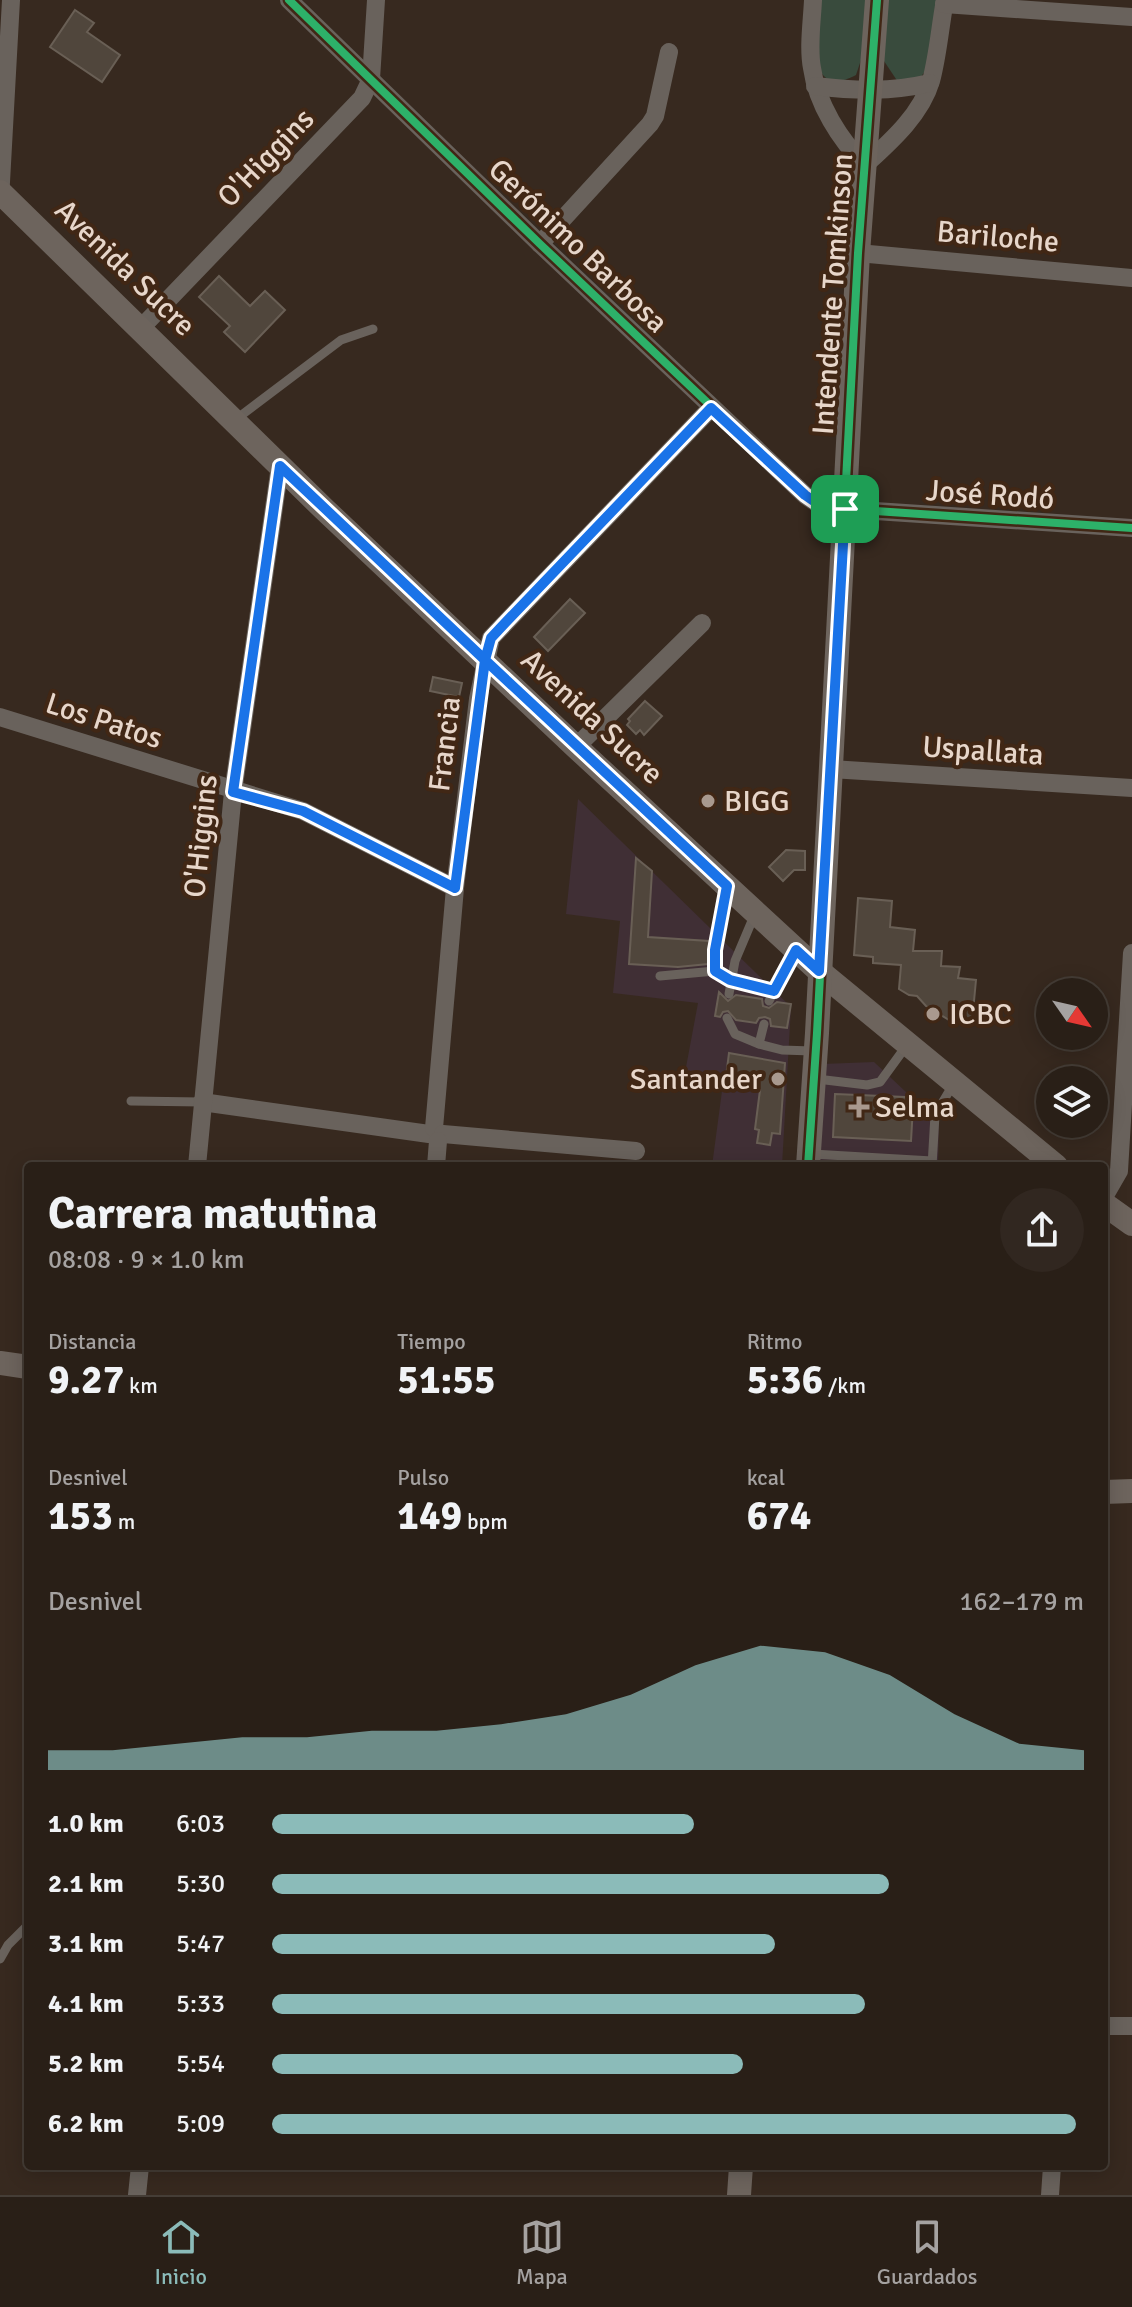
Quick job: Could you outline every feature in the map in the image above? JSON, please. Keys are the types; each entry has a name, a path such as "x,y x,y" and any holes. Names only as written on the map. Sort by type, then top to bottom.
{"main road":[{"name":"Intendente Tomkinson","path":"808,1160 858,253 877,0"},
{"name":"Avenida Sucre","path":"0,193 280,466 576,747 819,971 1049,1162"},
{"path":"1108,1207 1132,1224"},
{"path":"0,1363 24,1366"},
{"path":"1108,1492 1132,1491"},
{"path":"739,2195 741,2170"}],"street":[{"path":"0,200 11,0"},
{"name":"Gerónimo Barbosa","path":"289,0 805,495 818,504 845,509"},
{"path":"371,79 376,0"},
{"path":"813,0 811,66 815,86 843,141 865,165 897,135 919,106 930,83 945,2 1132,17"},
{"path":"540,244 650,124 655,116 669,52"},
{"name":"O'Higgins","path":"141,328 362,98 371,79"},
{"path":"815,86 871,91 901,90 930,83"},
{"name":"Bariloche","path":"858,253 1132,278"},
{"name":"Francia","path":"436,1162 455,888 485,660 491,638 711,408"},
{"name":"O'Higgins","path":"197,1162 233,792 280,466"},
{"name":"José Rodó","path":"845,509 1132,528"},
{"path":"576,747 702,623"},
{"name":"Los Patos","path":"0,717 233,792 303,811 455,888"},
{"name":"Uspallata","path":"831,769 1132,788"},
{"path":"1108,1190 1119,1171 1132,953"},
{"path":"202,1102 436,1134 636,1151"},
{"path":"1108,2026 1132,2026"},
{"path":"137,2195 140,2170"},
{"path":"1050,2195 1052,2170"}],"lane":[{"path":"235,420 341,340 373,329"},
{"path":"715,971 715,950 727,886"},
{"path":"729,994 730,980 756,913"},
{"path":"660,976 715,971 772,996 796,950"},
{"path":"727,1018 735,1034 759,1044 782,1050 816,1051"},
{"path":"759,1044 764,1024"},
{"path":"814,1078 867,1085 880,1082 907,1044"},
{"path":"932,1162 935,1115 954,1083"},
{"path":"131,1101 202,1102"},
{"path":"808,1160 889,1162"},
{"path":"0,1959 8,1945 24,1929"}],"shaded area":[{"path":"578,799 791,1007 782,1162 713,1162 722,1091 684,1078 698,1003 613,993 620,921 566,914"},
{"path":"874,1062 939,1123 938,1162 819,1162 822,1064"}],"green space":[{"path":"818,0 868,0 864,51 856,75 839,81 828,79 821,71 815,43"},
{"path":"885,0 941,0 927,68 919,80 898,82 884,61"}],"building":[{"path":"75,10 94,23 87,32 120,55 102,82 50,47"},
{"path":"219,276 250,306 265,291 285,310 245,352 224,332 230,326 199,297"},
{"path":"570,599 585,613 548,651 534,637"},
{"path":"433,677 462,683 459,697 430,691"},
{"path":"645,701 662,716 644,735 640,730 636,734 627,725 628,719"},
{"path":"786,850 805,851 805,870 794,870 783,881 769,867"},
{"path":"636,858 652,871 648,937 709,941 708,964 678,967 629,964"},
{"path":"858,898 892,901 890,927 915,930 913,951 942,951 941,966 960,967 958,978 976,980 972,1022 949,1020 926,1006 917,996 899,989 901,965 873,963 873,957 854,955"},
{"path":"719,992 728,1001 736,995 762,999 763,1006 769,1008 777,1002 791,1004 787,1028 771,1026 770,1019 765,1017 759,1018 756,1023 736,1020 728,1011 720,1017 715,1016"},
{"path":"729,1053 785,1063 780,1134 772,1133 770,1145 757,1143 759,1130 755,1129 760,1090 725,1085"},
{"path":"835,1094 905,1097 913,1106 911,1141 833,1137"}],"cycle path":[{"path":"289,0 540,244 818,504 845,509 1132,528"},
{"path":"808,1162 858,253 877,0"}],"place":[{"name":"BIGG","path":"708,801"},
{"name":"ICBC","path":"933,1014"},
{"name":"Santander","path":"778,1079"},
{"name":"Selma","path":"859,1107"}],"route":[{"path":"845,509 818,504 805,495 711,408 491,638 485,660 280,466 233,792 303,811 455,888 485,660 727,886 715,950 715,971 730,980 774,991 796,950 819,971 845,509"}]}
